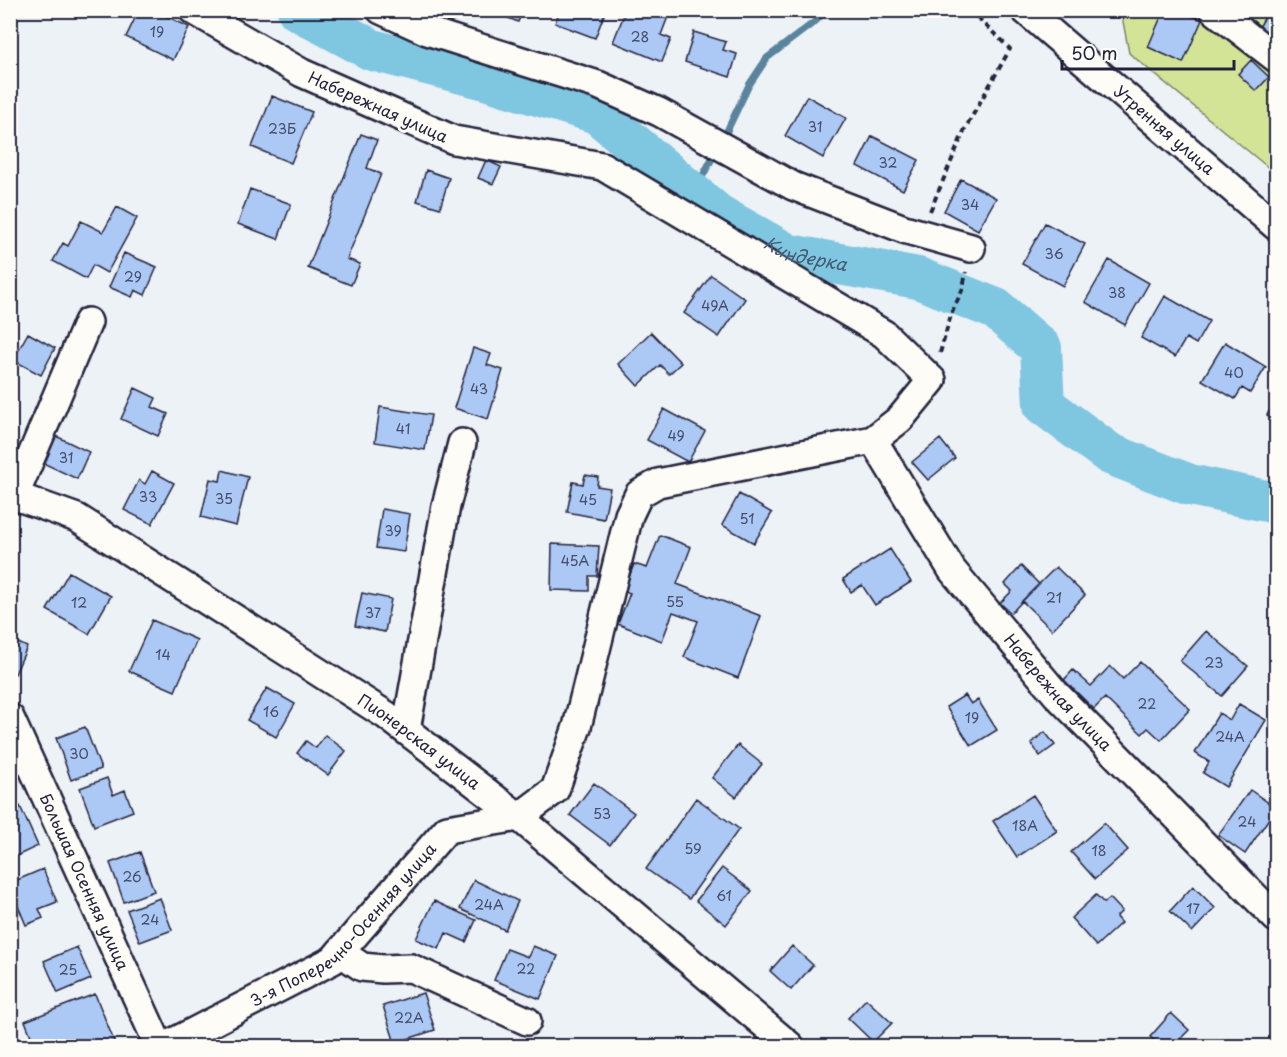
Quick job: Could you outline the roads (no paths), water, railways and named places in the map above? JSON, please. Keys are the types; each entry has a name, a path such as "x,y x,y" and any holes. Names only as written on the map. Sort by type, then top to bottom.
{"street":[{"name":"Набережная улица","path":"193,10 302,73 454,140 602,166 884,334 932,380 900,419 873,440 952,570 1049,685 1276,918"},
{"path":"381,10 427,31 598,85 659,112 793,186 904,229 971,248"},
{"name":"Утренняя улица","path":"1026,10 1276,226"},
{"path":"1214,10 1276,58"},
{"path":"13,494 88,322"},
{"path":"519,817 555,790 577,727 629,515 639,494 658,483 873,440"},
{"path":"406,730 446,506 462,443"},
{"name":"Пионерская улица","path":"13,494 77,518 386,715 519,817 790,1047"},
{"name":"Большая Осенняя улица","path":"10,718 159,1047"},
{"name":"3-я Поперечно-Осенняя улица","path":"166,1047 333,960 447,829 519,817"},
{"path":"340,952 362,967 411,968 528,1021"}],"waterway":[{"name":"Киндерка","path":"298,10 372,50 485,79 597,113 718,215 789,255 918,278 996,309 1041,348 1044,405 1110,454 1190,485 1276,503"},
{"path":"724,137 749,85 767,58 817,20 826,10"},
{"path":"693,194 715,153"}]}
